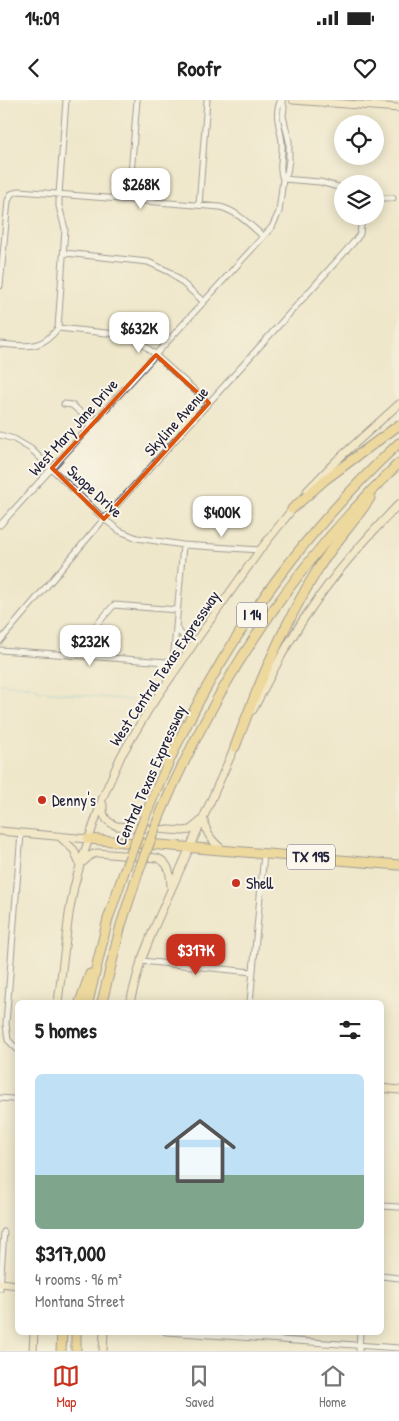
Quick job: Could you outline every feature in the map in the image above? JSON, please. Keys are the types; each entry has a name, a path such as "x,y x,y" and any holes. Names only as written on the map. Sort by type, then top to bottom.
{"highway":[{"path":"292,509 326,479 399,425"},
{"name":"Central Texas Expressway","path":"88,1000 108,920 124,872 146,814 185,727 224,658 285,569 356,486 399,443"},
{"name":"Central Texas Expressway","path":"102,1000 121,925 138,873 160,816 195,737 233,669 257,631 301,571 341,523 399,462"},
{"path":"235,747 268,666 298,604 318,568 369,500 378,483"},
{"name":"TX 195","path":"88,839 399,865"},
{"path":"81,1000 108,920"},
{"path":"61,1351 62,1335"},
{"path":"76,1335 76,1351"}],"main road":[{"path":"293,100 399,108"},
{"name":"West Central Texas Expressway","path":"58,1000 69,914 80,865 103,797 121,756 197,639 260,550 292,509 336,461 399,404"},
{"path":"131,1000 141,961 171,889 235,747 280,658 313,605 334,576 399,504"},
{"path":"103,797 102,812 105,819 109,824 117,826 183,831 197,826 204,819"},
{"path":"204,819 206,832 212,841 223,850"},
{"name":"TX 195","path":"0,831 88,839"},
{"path":"59,836 74,850 80,865 86,858 97,853 157,858 168,866 171,889"},
{"path":"384,1088 399,1090"},
{"path":"0,1285 15,1285"},
{"path":"33,1351 34,1335"},
{"path":"103,1351 104,1335"}],"street":[{"path":"0,344 29,347 39,345 50,338 58,328 65,229 59,206 59,194 66,100"},
{"path":"129,200 137,100"},
{"path":"199,205 207,100"},
{"name":"West Mary Jane Drive","path":"0,525 272,226 279,212 283,179 287,173 289,141 283,116 284,106 281,100"},
{"name":"West Mary Jane Drive","path":"281,100 278,105 277,115 282,142 280,173 283,179"},
{"path":"282,142 289,141"},
{"path":"283,179 320,182 334,186"},
{"path":"0,286 8,201 11,194 19,191 199,205 227,209 238,215 263,236"},
{"path":"384,198 393,198"},
{"name":"Skyline Avenue","path":"0,641 104,519 353,243 360,234 361,225"},
{"path":"64,253 148,262 170,272 204,302"},
{"path":"58,328 125,334 142,343 209,403"},
{"path":"64,404 72,405 93,424"},
{"name":"Swope Drive","path":"0,435 14,439 31,449 104,519 120,531 138,538 182,545 260,550"},
{"path":"172,663 182,545"},
{"path":"70,655 114,605 177,610"},
{"path":"176,626 180,634 187,639 197,639"},
{"path":"0,650 181,663"},
{"path":"158,662 166,670 170,679"},
{"path":"15,1047 8,1040 6,1024 21,833"},
{"path":"250,1000 264,854"},
{"path":"141,961 252,972"},
{"path":"0,1098 12,1099"},
{"path":"384,1206 399,1207"},
{"path":"0,1285 4,1232"},
{"path":"384,1276 399,1278"},
{"path":"202,1335 359,1348 399,1348"},
{"path":"359,1348 360,1335"}],"highlighted area":[{"path":"156,355 209,403 104,519 52,468"}],"waterway":[{"path":"0,684 28,686 42,691 131,700"}],"place":[{"name":"Denny's","path":"42,800"},
{"name":"Shell","path":"236,883"}]}
